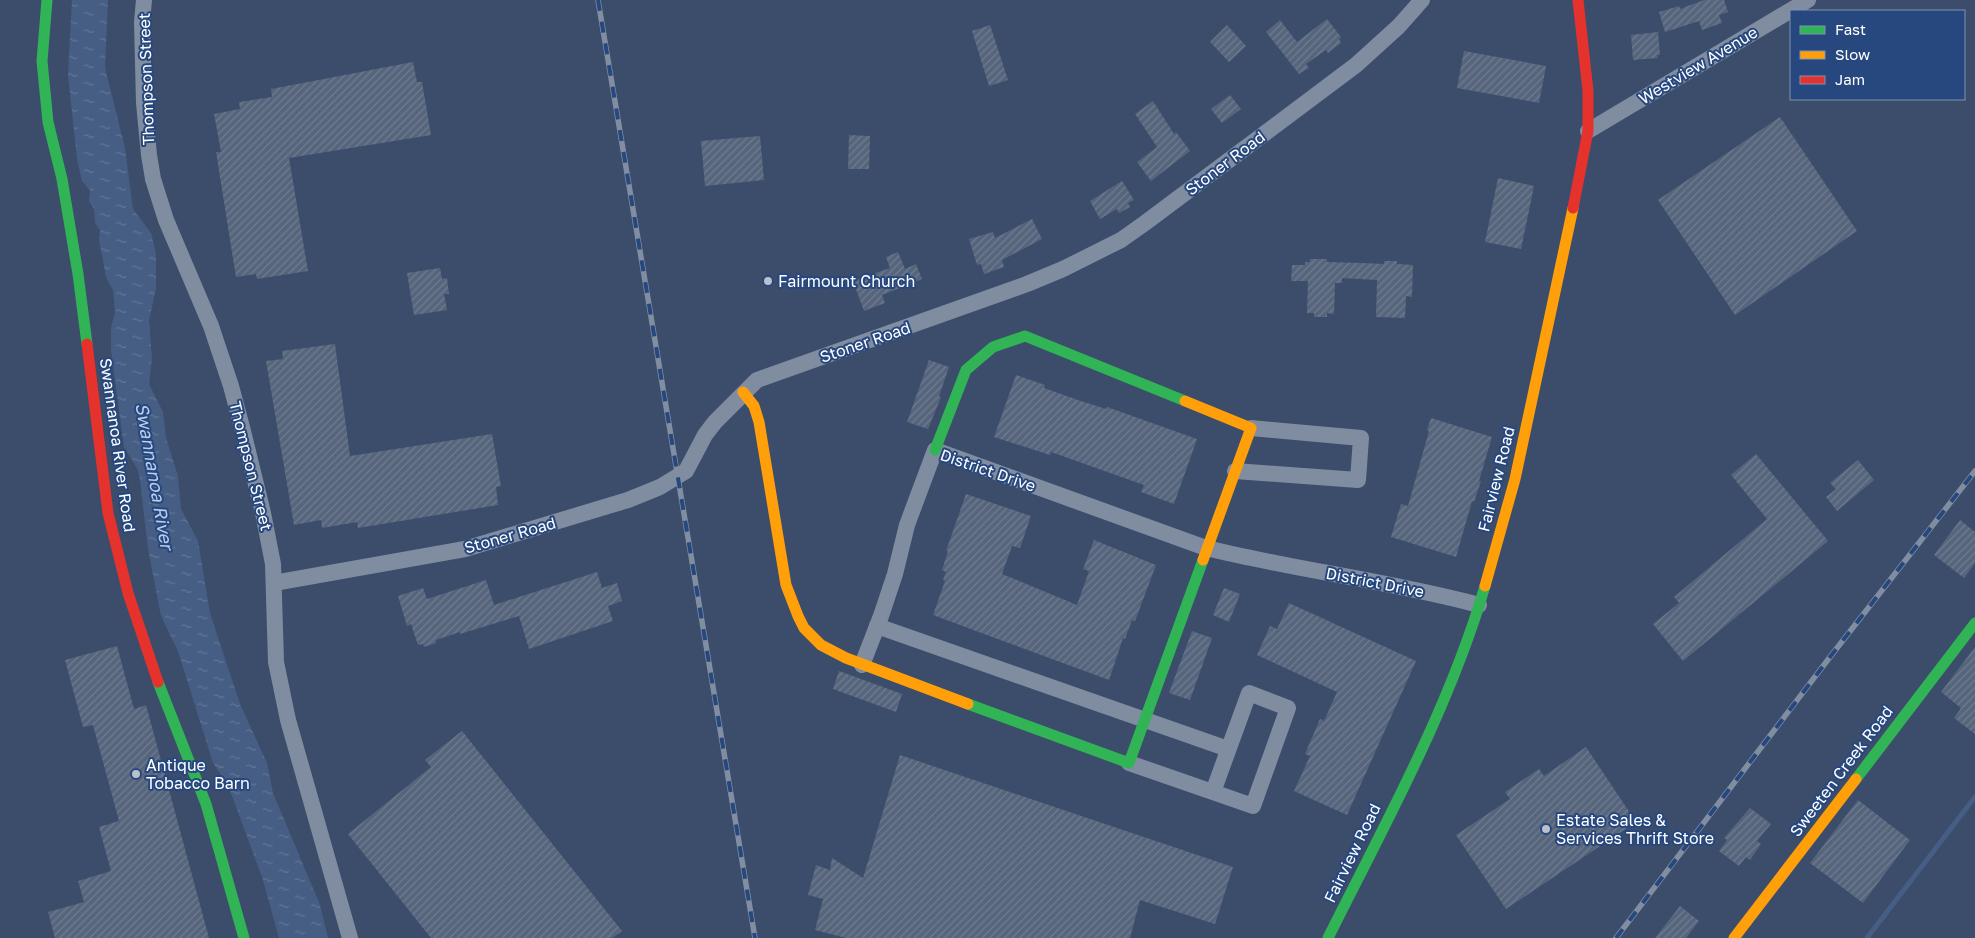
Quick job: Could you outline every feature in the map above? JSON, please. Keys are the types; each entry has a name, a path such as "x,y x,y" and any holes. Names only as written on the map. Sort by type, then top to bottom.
{"main road":[{"name":"Swannanoa River Road","path":"47,0 42,60 48,122 62,179 78,274 108,513 128,593 164,702 206,804 244,938"},
{"name":"Fairview Road","path":"1328,938 1414,766 1444,698 1479,605 1516,479 1555,298 1588,131 1588,92 1578,0"},
{"path":"743,392 754,406 759,422 786,586 792,606 804,628 820,646 834,654 862,665 1129,763 1251,428 1025,336 994,347 966,370 934,450"},
{"name":"Sweeten Creek Road","path":"1734,938 1975,623"}],"street":[{"name":"Thompson Street","path":"144,0 142,22 144,103 153,179 158,200 210,326 231,386 269,538 274,583 276,662 281,688 288,720 350,938"},
{"name":"Stoner Road","path":"274,583 465,549 618,503 660,487 686,471 715,422 757,380 1027,284 1063,269 1121,240 1356,65 1399,26 1422,0"},
{"name":"Westview Avenue","path":"1791,10 1808,0"},
{"name":"Westview Avenue","path":"1588,131 1790,11"},
{"path":"1235,471 1358,480 1361,438 1251,428"},
{"name":"District Drive","path":"862,665 895,574 907,526 934,450 1206,548 1445,596 1479,605"},
{"path":"877,626 1228,749"},
{"path":"1129,763 1253,806 1288,708 1248,693 1213,792"}],"water":[{"name":"Swannanoa River","path":"72,0 108,0 105,68 125,148 133,209 151,233 156,254 156,288 149,321 152,358 149,384 163,412 166,438 178,476 181,509 198,541 210,613 240,704 267,763 273,793 320,905 328,938 279,938 263,880 228,785 213,763 178,651 161,616 148,549 138,470 124,447 111,350 111,328 115,312 113,290 106,277 99,240 100,230 95,223 94,209 89,201 90,190 82,181 77,159 68,75"}],"building":[{"path":"1704,0 1724,0 1728,12 1719,15 1722,23 1702,30 1699,21 1665,32 1659,12 1679,6 1680,9"},
{"path":"1327,19 1341,37 1339,39 1341,43 1328,53 1326,50 1306,64 1309,68 1299,74 1266,32 1280,20 1297,42"},
{"path":"990,25 1008,80 989,86 972,31"},
{"path":"1227,25 1246,46 1229,62 1210,42"},
{"path":"1658,32 1660,55 1657,55 1658,58 1633,60 1631,35"},
{"path":"1464,51 1546,66 1539,103 1457,88"},
{"path":"413,62 417,82 422,82 431,135 289,158 308,271 257,279 256,274 236,277 216,152 221,152 214,114 240,109 239,102 272,97 271,89"},
{"path":"1230,95 1241,109 1222,123 1211,109"},
{"path":"1153,101 1174,134 1176,132 1190,151 1151,181 1137,162 1157,147 1135,114"},
{"path":"1780,117 1857,231 1735,315 1658,200"},
{"path":"849,135 870,136 869,169 848,169"},
{"path":"760,136 764,180 705,186 701,141"},
{"path":"1498,178 1534,186 1521,249 1485,242"},
{"path":"1122,181 1134,200 1128,203 1130,207 1119,213 1117,209 1100,219 1090,201"},
{"path":"1032,219 1042,239 1002,260 1004,267 984,274 981,264 977,265 969,239 993,232 995,238"},
{"path":"898,252 905,269 916,264 922,279 882,295 885,303 864,311 853,281 890,268 886,257"},
{"path":"1310,259 1327,259 1327,262 1384,264 1384,261 1397,261 1397,264 1413,265 1412,297 1406,296 1405,318 1376,317 1377,280 1342,278 1342,283 1335,283 1334,314 1327,313 1327,317 1314,317 1314,313 1307,313 1308,281 1291,281 1292,265 1305,265 1305,262 1310,262"},
{"path":"440,268 442,279 447,278 449,294 444,294 447,310 414,315 407,273"},
{"path":"335,344 350,456 492,434 501,486 496,487 498,505 358,528 357,522 322,528 321,520 294,525 266,361 283,359 282,351"},
{"path":"929,360 949,367 939,396 941,397 928,429 907,422"},
{"path":"1016,375 1045,385 1044,388 1106,409 1107,407 1197,439 1174,504 1141,492 1144,485 1051,452 1050,455 994,437"},
{"path":"1431,418 1492,437 1479,481 1481,481 1474,502 1472,501 1456,557 1391,537 1401,504 1408,506"},
{"path":"1756,454 1828,541 1683,661 1653,624 1679,603 1674,597 1767,519 1731,475"},
{"path":"1858,460 1874,480 1837,511 1826,497 1836,489 1830,483"},
{"path":"966,494 1031,516 1020,548 1012,546 1002,574 1077,605 1089,571 1083,569 1094,540 1156,565 1135,621 1132,620 1125,639 1123,638 1109,680 933,615 945,581 943,580 946,572 942,570 948,551 946,551"},
{"path":"1960,520 1975,532 1975,563 1964,578 1934,555"},
{"path":"597,572 602,588 617,583 622,601 608,606 613,621 529,649 519,616 460,634 460,632 436,640 436,643 424,647 423,644 418,645 411,624 407,626 398,596 423,588 427,599 486,580 494,605"},
{"path":"1224,588 1240,594 1229,622 1213,615"},
{"path":"1289,603 1416,661 1347,815 1294,791 1310,756 1305,754 1320,719 1324,721 1337,692 1257,655 1270,626 1277,629"},
{"path":"1192,631 1212,638 1190,700 1169,693"},
{"name":"Antique Tobacco Barn","path":"117,646 134,709 146,705 209,938 55,938 48,912 84,902 78,881 111,871 99,827 119,821 93,725 83,727 65,660"},
{"path":"1975,647 1975,734 1954,718 1961,708 1941,692"},
{"path":"839,671 902,694 896,712 833,689"},
{"path":"462,731 622,931 612,938 431,938 348,834 431,767 425,760"},
{"name":"Estate Sales & Services Thrift Store","path":"1586,747 1636,822 1506,909 1456,835 1510,799 1505,792 1539,769 1544,776"},
{"path":"900,755 1233,867 1215,924 1140,900 1130,938 846,938 815,930 823,899 808,895 816,865 830,870 832,858 863,878"},
{"path":"1858,800 1910,840 1863,903 1810,863"},
{"path":"1750,808 1771,824 1757,841 1761,844 1750,860 1746,857 1739,866 1719,851 1727,840 1724,838"},
{"path":"1680,906 1699,921 1686,938 1655,938"}],"waterway":[{"path":"1867,938 1975,797"}],"railway":[{"path":"598,0 755,938"},
{"path":"1616,938 1830,657 1975,471"}],"traffic: fast":[{"path":"47,0 42,61 48,122 62,179 78,274 87,344"},
{"path":"935,450 966,370 993,347 1025,336 1185,401"},
{"path":"968,704 1129,763 1203,560"},
{"path":"1328,938 1435,721 1470,632 1485,586"},
{"path":"1856,779 1975,623"},
{"path":"158,682 206,804 244,938"}],"traffic: slow":[{"path":"1485,586 1515,479 1573,208"},
{"path":"743,392 754,406 759,422 786,585 804,628 821,645 846,658 968,704"},
{"path":"1185,401 1251,428 1203,560"},
{"path":"1734,938 1856,779"}],"traffic: jam":[{"path":"1573,208 1588,131 1588,91 1578,0"},
{"path":"87,344 108,513 128,593 158,682"}],"place":[{"name":"Fairmount Church","path":"768,281"},
{"name":"Antique Tobacco Barn","path":"136,774"},
{"name":"Estate Sales & Services Thrift Store","path":"1546,829"}]}
